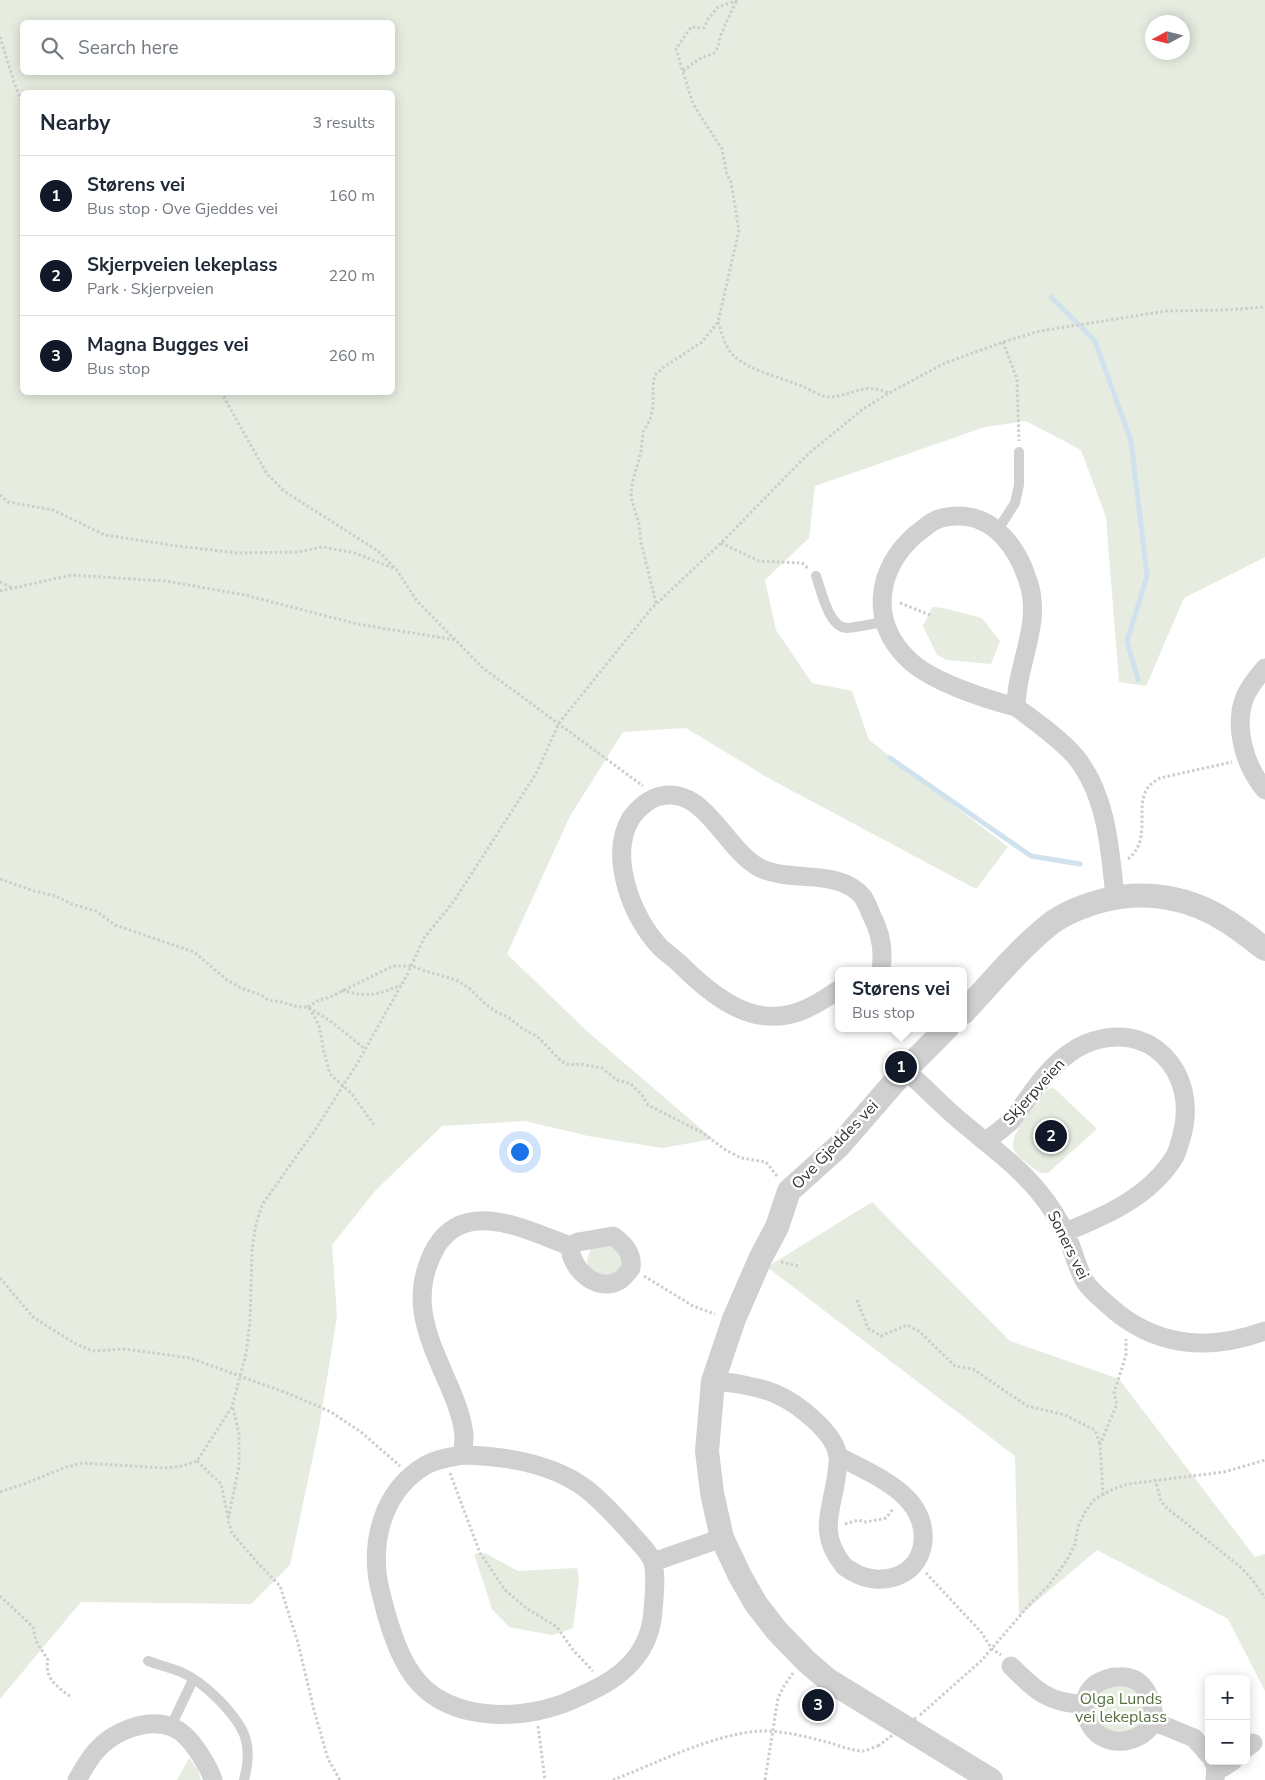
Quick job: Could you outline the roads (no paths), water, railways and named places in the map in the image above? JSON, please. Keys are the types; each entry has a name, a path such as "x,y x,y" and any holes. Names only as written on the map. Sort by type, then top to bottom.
{"street":[{"path":"1016,707 1016,696 1028,645 1033,604 1029,581 1016,554 1003,535 983,520 964,516 950,516 936,520 908,542 893,560 884,581 882,608 885,622 895,644 907,659 922,670 978,695 1016,707 1053,734 1075,756 1086,772 1095,791 1105,820 1115,897"},
{"path":"1265,668 1245,697 1240,728 1246,759 1265,790"},
{"path":"835,992 816,1006 790,1015 773,1016 754,1014 736,1007 705,986 660,947 634,908 622,868 624,837 632,818 649,800 667,795 679,795 694,802 749,860 761,868 791,876 835,880 855,890 862,897 877,926 882,949 881,967"},
{"path":"967,1009 1035,938 1051,924 1071,911 1115,897 1158,896 1193,904 1228,921 1265,949"},
{"name":"Ove Gjeddes vei","path":"943,1032 905,1070 839,1146 789,1191 777,1226 761,1257 734,1319 713,1380 707,1451 712,1493 722,1538 756,1604 777,1631 806,1661 828,1680 992,1780"},
{"name":"Skjerpveien","path":"986,1141 1010,1122 1056,1064 1084,1045 1100,1039 1131,1038 1146,1043 1172,1064 1183,1085 1186,1110 1185,1124 1176,1154 1162,1174 1140,1194 1123,1206 1065,1232"},
{"name":"Soners vei","path":"905,1070 941,1104 1030,1181 1045,1199 1065,1232 1084,1281 1112,1309 1130,1323 1150,1333 1194,1342 1224,1342 1246,1338 1265,1330"},
{"path":"463,1454 464,1434 456,1403 428,1335 422,1312 422,1290 431,1257 439,1242 453,1228 473,1220 491,1220 505,1223 570,1246 578,1242 613,1236 626,1247 631,1268 622,1280 600,1285 582,1272 570,1253 570,1246"},
{"path":"713,1380 776,1394 798,1406 820,1426 831,1438 838,1456 835,1489 829,1511 827,1529 833,1548 845,1567 861,1577 871,1580 885,1580 907,1571 921,1553 923,1531 920,1518 900,1491 884,1479 838,1456"},
{"path":"463,1454 485,1455 519,1461 552,1470 584,1488 608,1509 645,1550 653,1562 655,1590 653,1621 642,1651 621,1673 604,1684 559,1705 508,1714 480,1713 457,1708 431,1695 418,1682 406,1664 393,1635 382,1599 377,1574 376,1550 386,1509 402,1484 426,1465 444,1458 463,1454"},
{"path":"653,1562 722,1538"},
{"path":"1010,1666 1046,1696 1070,1704 1085,1704"},
{"path":"1114,1677 1131,1678 1143,1687 1152,1702 1155,1722 1140,1735 1128,1740 1111,1741 1097,1734 1086,1719 1085,1704 1089,1690 1101,1681 1114,1677"},
{"path":"1155,1722 1194,1738 1205,1751"},
{"path":"77,1780 96,1750 118,1733 137,1726 154,1723 171,1726 182,1733 194,1746 213,1780"}],"lane":[{"path":"997,531 1015,503 1019,485 1019,452"},
{"path":"816,576 830,616 839,626 846,628 885,622"},
{"path":"148,1661 182,1673 209,1690 230,1712 242,1727 248,1752 248,1765 244,1780"},
{"path":"171,1726 193,1680"}],"waterway":[{"path":"1051,297 1095,341 1131,441 1147,576 1127,641 1138,680"},
{"path":"890,758 1031,856 1080,864"}],"place":[{"name":"Størens vei","path":"901,1067"},
{"name":"Skjerpveien lekeplass","path":"1051,1136"},
{"name":"Magna Bugges vei","path":"818,1705"}],"park label":[{"name":"Olga Lunds vei lekeplass","path":"1121,1708"}]}
